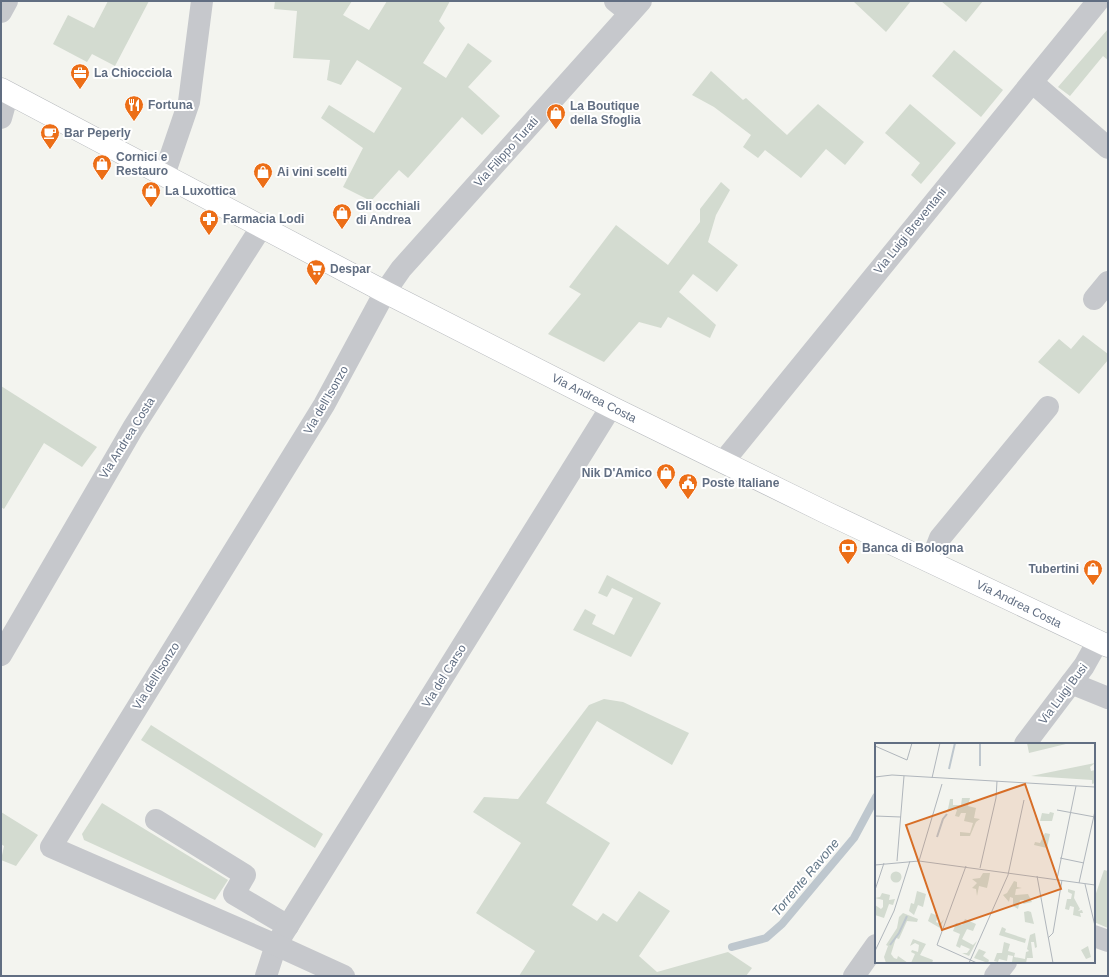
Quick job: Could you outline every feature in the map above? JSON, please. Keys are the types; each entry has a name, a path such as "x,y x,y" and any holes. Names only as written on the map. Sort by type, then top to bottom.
{"main road":[{"name":"Via Andrea Costa","path":"5,91 385,292 611,407 1103,644"}],"street":[{"path":"1,12 7,1"},
{"path":"164,175 189,102 202,1"},
{"name":"Via Luigi Breventani","path":"723,462 1098,1"},
{"name":"Via Filippo Turati","path":"385,292 400,269 629,5"},
{"path":"1032,83 1108,148"},
{"path":"1,118 5,91"},
{"name":"Via Andrea Costa","path":"1,655 133,428 262,226"},
{"path":"1094,299 1108,282"},
{"name":"Via dell'Isonzo","path":"276,945 51,847 324,406 385,292"},
{"path":"931,561 940,538 1048,406"},
{"name":"Via del Carso","path":"266,976 276,945 611,407"},
{"name":"Via Luigi Busi","path":"1026,743 1084,666 1103,644"},
{"path":"1071,683 1108,698"},
{"path":"156,820 245,875 234,894 288,926"},
{"path":"1095,936 1108,941"},
{"path":"276,945 344,976"},
{"path":"854,976 875,946"},
{"path":"995,976 1005,963"}],"shaded area":[{"path":"108,1 149,1 115,66 92,54 87,62 53,44 68,15 94,28"},
{"path":"275,1 352,1 343,15 369,30 387,1 450,1 439,21 445,28 423,63 446,78 468,43 492,61 468,87 500,116 482,135 462,117 408,178 399,170 371,201 343,187 363,148 321,118 329,105 374,133 402,88 357,60 341,85 327,80 330,60 293,58 297,11 274,9"},
{"path":"853,1 911,1 886,32"},
{"path":"941,1 983,1 966,22"},
{"path":"1108,29 1108,60 1103,56 1070,96 1058,87"},
{"path":"954,50 1003,90 981,117 932,76"},
{"path":"711,71 743,100 746,98 787,135 818,104 864,142 845,165 826,149 801,178 765,150 758,158 743,147 751,135 714,107 692,95"},
{"path":"910,104 956,143 921,184 911,175 920,163 885,133"},
{"path":"721,182 730,190 716,215 708,242 738,265 717,292 693,274 679,292 716,325 710,338 668,317 661,328 639,322 604,362 548,334 581,294 569,287 616,225 668,265 700,222 700,209"},
{"path":"1083,335 1108,354 1108,360 1079,394 1038,362 1059,339 1071,349"},
{"path":"1,386 97,447 82,467 44,443 4,509 1,507"},
{"path":"607,575 661,603 631,657 573,630 585,609 596,615 592,624 614,635 633,598 612,588 607,597 598,593"},
{"path":"604,699 623,702 689,733 672,765 597,721 546,803 610,843 572,905 597,921 603,913 617,922 639,891 670,911 639,956 657,972 728,952 752,968 746,976 519,976 535,951 476,913 521,843 473,812 484,797 518,799 589,705"},
{"path":"151,725 323,834 315,848 141,740"},
{"path":"102,803 228,880 215,900 84,840 82,834"},
{"path":"1,812 38,835 16,866 1,860 4,846 1,844"},
{"path":"1104,870 1108,871 1108,928 1095,922 1095,896"}],"waterway":[{"name":"Torrente Ravone","path":"732,947 766,938 782,924 854,838 875,799"}],"place":[{"name":"La Chiocciola","path":"80,90"},
{"name":"Fortuna","path":"134,122"},
{"name":"La Boutique della Sfoglia","path":"556,130"},
{"name":"Bar Peperly","path":"50,150"},
{"name":"Cornici e Restauro","path":"102,181"},
{"name":"Ai vini scelti","path":"263,189"},
{"name":"La Luxottica","path":"151,208"},
{"name":"Gli occhiali di Andrea","path":"342,230"},
{"name":"Farmacia Lodi","path":"209,236"},
{"name":"Despar","path":"316,286"},
{"name":"Nik D'Amico","path":"666,490"},
{"name":"Poste Italiane","path":"688,500"},
{"name":"Banca di Bologna","path":"848,565"},
{"name":"Tubertini","path":"1093,586"}]}
